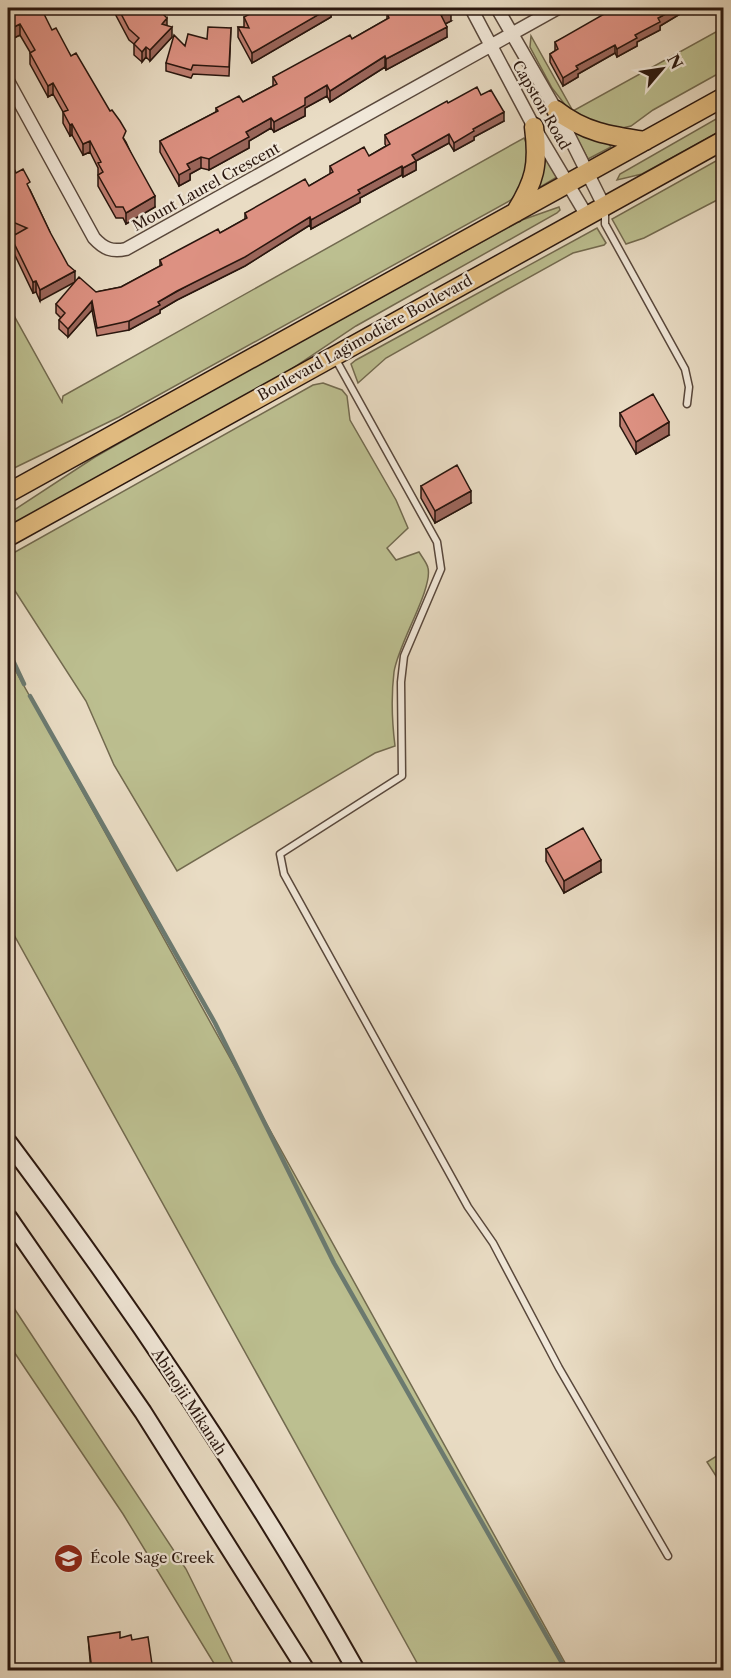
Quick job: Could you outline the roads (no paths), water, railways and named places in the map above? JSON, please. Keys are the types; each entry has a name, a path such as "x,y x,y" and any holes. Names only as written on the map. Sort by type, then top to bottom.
{"main road":[{"path":"8,493 723,97"},
{"path":"556,110 571,122 594,132 645,141"},
{"path":"514,214 534,176 538,157 534,127"},
{"name":"Boulevard Lagimodière Boulevard","path":"8,537 587,216 605,215 723,140"}],"street":[{"name":"Capston Road","path":"471,8 534,127 587,216"},
{"name":"Capston Road","path":"497,8 556,110 587,172 605,215"},
{"path":"489,44 558,8"},
{"name":"Mount Laurel Crescent","path":"8,81 94,238 103,248 116,251 126,249 489,44"},
{"name":"Abinojii Mikanah","path":"8,1142 184,1392 325,1616 356,1671"},
{"path":"8,1217 143,1412 306,1671"}],"lane":[{"path":"605,215 685,369 689,387 687,404"},
{"path":"333,355 437,542 441,569 404,656 401,682 402,776 280,854 284,874 468,1207 493,1243 559,1368 668,1556"}],"waterway":[{"path":"8,650 24,684"},
{"path":"30,696 215,1023 334,1263 566,1670"}],"place":[{"name":"École Sage Creek","path":"69,1558"}]}
